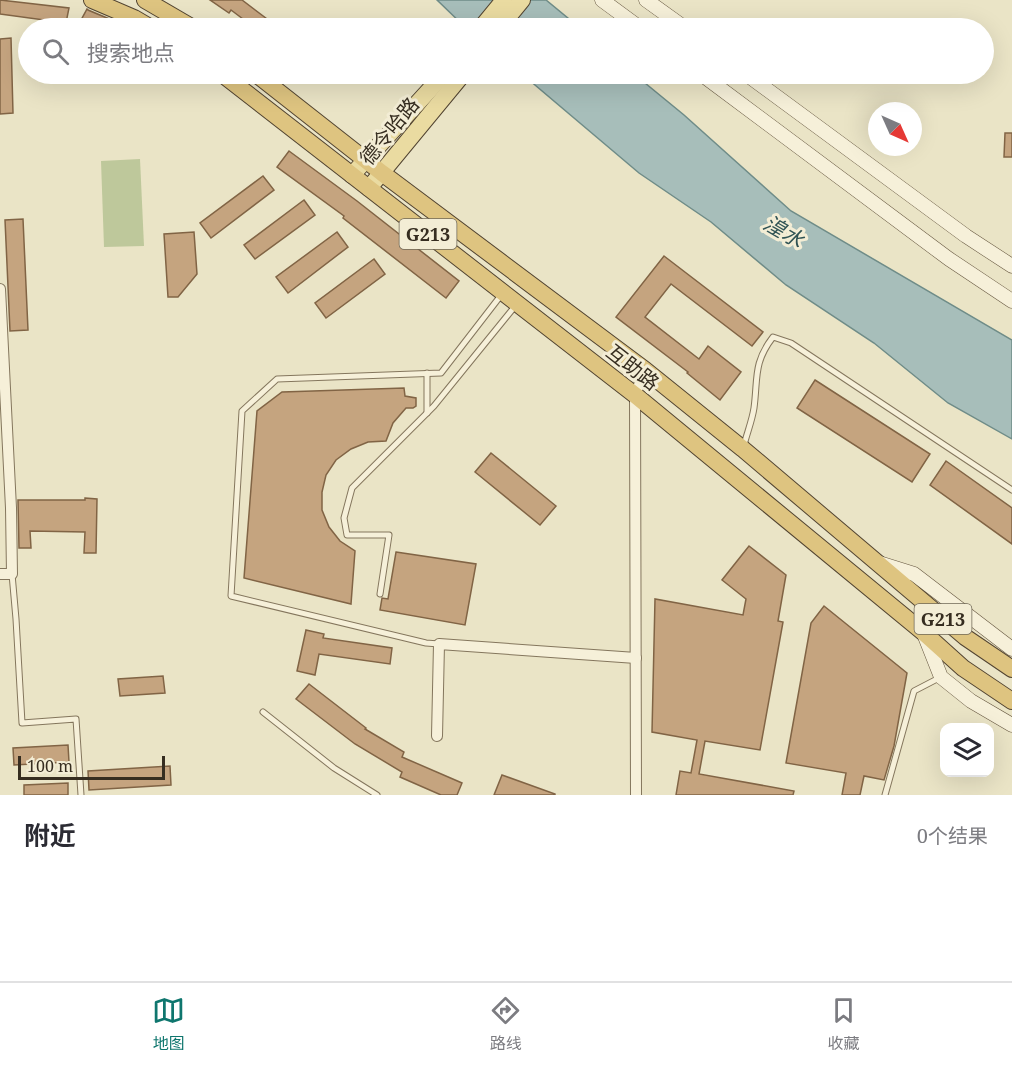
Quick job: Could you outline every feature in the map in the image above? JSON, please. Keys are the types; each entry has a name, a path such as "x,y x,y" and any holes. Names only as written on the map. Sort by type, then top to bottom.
{"highway":[{"path":"92,0 135,18"},
{"path":"145,0 176,18"},
{"name":"互助路","path":"235,84 634,395 924,632 963,668 1012,701"},
{"name":"互助路","path":"269,84 381,173 645,370 743,449 965,637 1012,669"}],"main road":[{"path":"489,18 504,0"},
{"path":"508,18 522,0"},
{"path":"602,0 626,18"},
{"path":"646,0 671,18"},
{"name":"德令哈路","path":"352,175 435,84"},
{"name":"德令哈路","path":"369,188 455,84"},
{"path":"714,84 949,260 1012,301"},
{"path":"760,84 966,236 1012,266"},
{"path":"879,563 914,574 1012,649"},
{"path":"924,632 941,677 971,701 1012,725"}],"street":[{"path":"0,289 12,573 0,574"},
{"path":"636,795 634,395 645,370"},
{"path":"437,736 439,644 636,658"}],"lane":[{"path":"439,644 426,643 231,596 242,411 276,378 441,373 503,292"},
{"path":"380,594 389,535 347,535 344,518 352,488 427,414 517,304"},
{"path":"743,449 754,410 758,364 773,337 791,343 1012,490"},
{"path":"427,373 427,414"},
{"path":"12,573 22,723 76,719 81,795"},
{"path":"885,795 914,691 941,677"},
{"path":"263,711 334,768 377,795"}],"green space":[{"path":"140,159 144,246 104,247 101,161"}],"water":[{"path":"437,0 546,0 568,18 456,18"},
{"name":"湟水","path":"534,84 646,84 791,211 1012,340 1012,439 948,403 874,343 786,285 711,222 639,173"}],"building":[{"path":"0,0 69,8 67,18 29,18 0,14"},
{"path":"210,0 242,0 266,18 242,18 231,10 229,13"},
{"path":"87,9 107,18 82,18"},
{"path":"11,38 13,113 0,114 0,39"},
{"path":"1005,133 1012,133 1012,157 1004,157"},
{"path":"289,151 459,281 446,298 343,218 344,216 277,167"},
{"path":"263,176 274,190 211,238 200,223"},
{"path":"304,200 315,215 255,259 244,245"},
{"path":"23,219 28,330 10,331 5,220"},
{"path":"194,232 197,274 178,297 168,297 164,234"},
{"path":"337,232 348,247 288,293 276,277"},
{"path":"664,256 763,332 752,346 671,284 645,317 699,359 708,346 741,372 720,400 688,372 616,317"},
{"path":"374,259 385,274 326,318 315,303"},
{"path":"815,380 930,454 912,482 797,408"},
{"path":"404,388 405,396 416,398 416,406 406,408 393,423 386,441 368,442 351,449 336,460 326,475 322,492 322,510 329,527 340,541 355,551 351,604 244,578 257,411 282,392"},
{"path":"491,453 556,506 540,525 475,472"},
{"path":"946,461 1012,508 1012,544 930,485"},
{"path":"85,498 97,499 96,553 84,553 85,532 30,531 31,548 19,548 18,500 85,500"},
{"path":"749,546 786,575 778,621 783,622 760,750 705,741 699,774 794,791 793,795 676,795 680,771 691,773 697,740 652,732 655,599 743,615 746,599 722,580"},
{"path":"396,552 476,564 465,625 380,610 382,598 388,599"},
{"path":"824,606 907,673 894,746 884,780 864,776 860,795 842,795 846,773 786,763 811,623"},
{"path":"306,630 324,634 323,638 392,648 390,664 319,654 315,675 297,671"},
{"path":"163,676 165,693 120,696 118,679"},
{"path":"309,684 365,729 404,752 402,757 462,783 457,795 441,795 400,777 402,772 355,744 296,699"},
{"path":"68,745 69,762 14,765 13,748"},
{"path":"170,766 171,785 89,790 88,771"},
{"path":"502,775 555,794 555,795 494,795"},
{"path":"68,783 68,795 24,795 24,785"}]}
